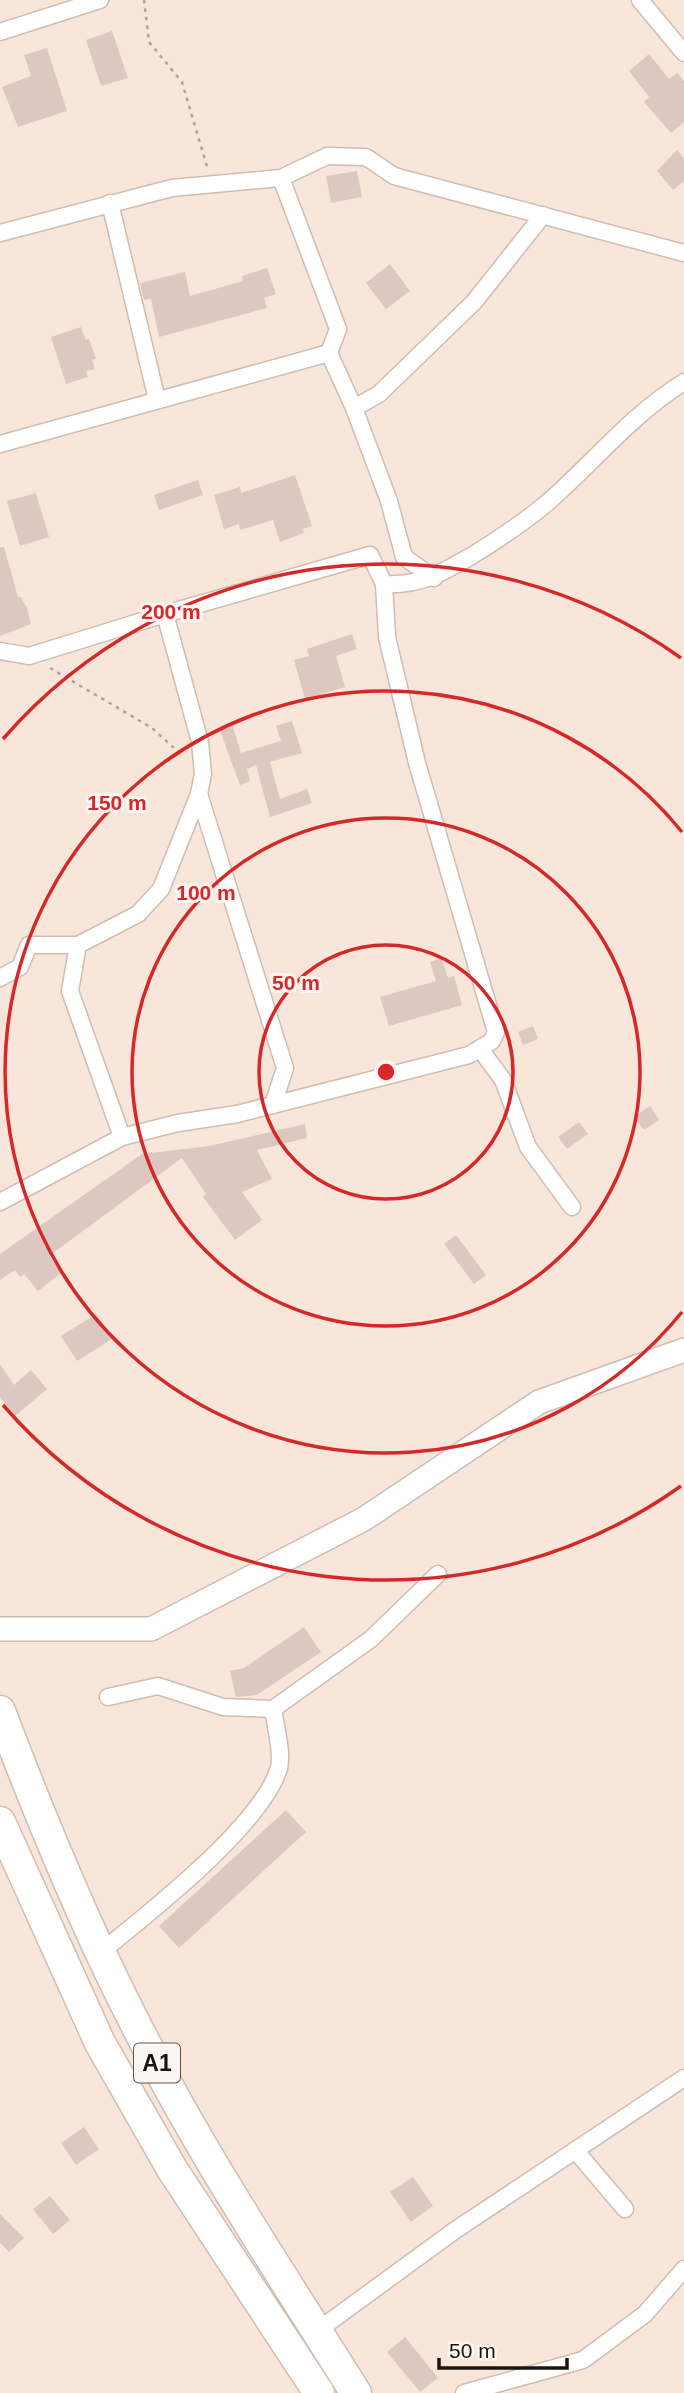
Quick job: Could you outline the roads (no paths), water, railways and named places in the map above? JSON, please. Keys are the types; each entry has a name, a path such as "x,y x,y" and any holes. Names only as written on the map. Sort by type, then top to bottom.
{"highway":[{"name":"A1","path":"0,1711 32,1796 135,2025 356,2393"},
{"name":"A1","path":"0,1822 100,2043 172,2169 319,2393"}],"main road":[{"path":"0,1629 151,1629 365,1519 539,1402 684,1350"}],"street":[{"path":"0,32 100,0"},
{"path":"640,0 684,53"},
{"path":"0,233 172,188 281,178 327,156 366,157 394,176 684,253"},
{"path":"281,178 338,328 329,353 355,408 389,501 404,557 433,578"},
{"path":"110,203 156,400"},
{"path":"355,408 379,394 474,302 543,215"},
{"path":"0,444 329,353"},
{"path":"384,584 407,585 433,578 514,528 547,503 658,399 684,382"},
{"path":"0,651 29,656 370,555 384,584 387,636 417,763 496,1032 492,1041 480,1049 274,1105 122,1136 0,1202"},
{"path":"0,978 20,967 29,945 78,945 138,914 161,889 199,794 203,774 200,742 165,614"},
{"path":"199,794 285,1068 274,1105"},
{"path":"78,945 70,991 122,1136"},
{"path":"480,1049 503,1080 528,1147 572,1207"},
{"path":"108,1698 158,1686 223,1707 273,1709 371,1639 438,1574"},
{"path":"101,1952 163,1900 258,1809 279,1766 273,1709"},
{"path":"317,2330 454,2231 684,2078"},
{"path":"575,2150 625,2209"},
{"path":"464,2393 583,2360 645,2314 684,2269"}]}
